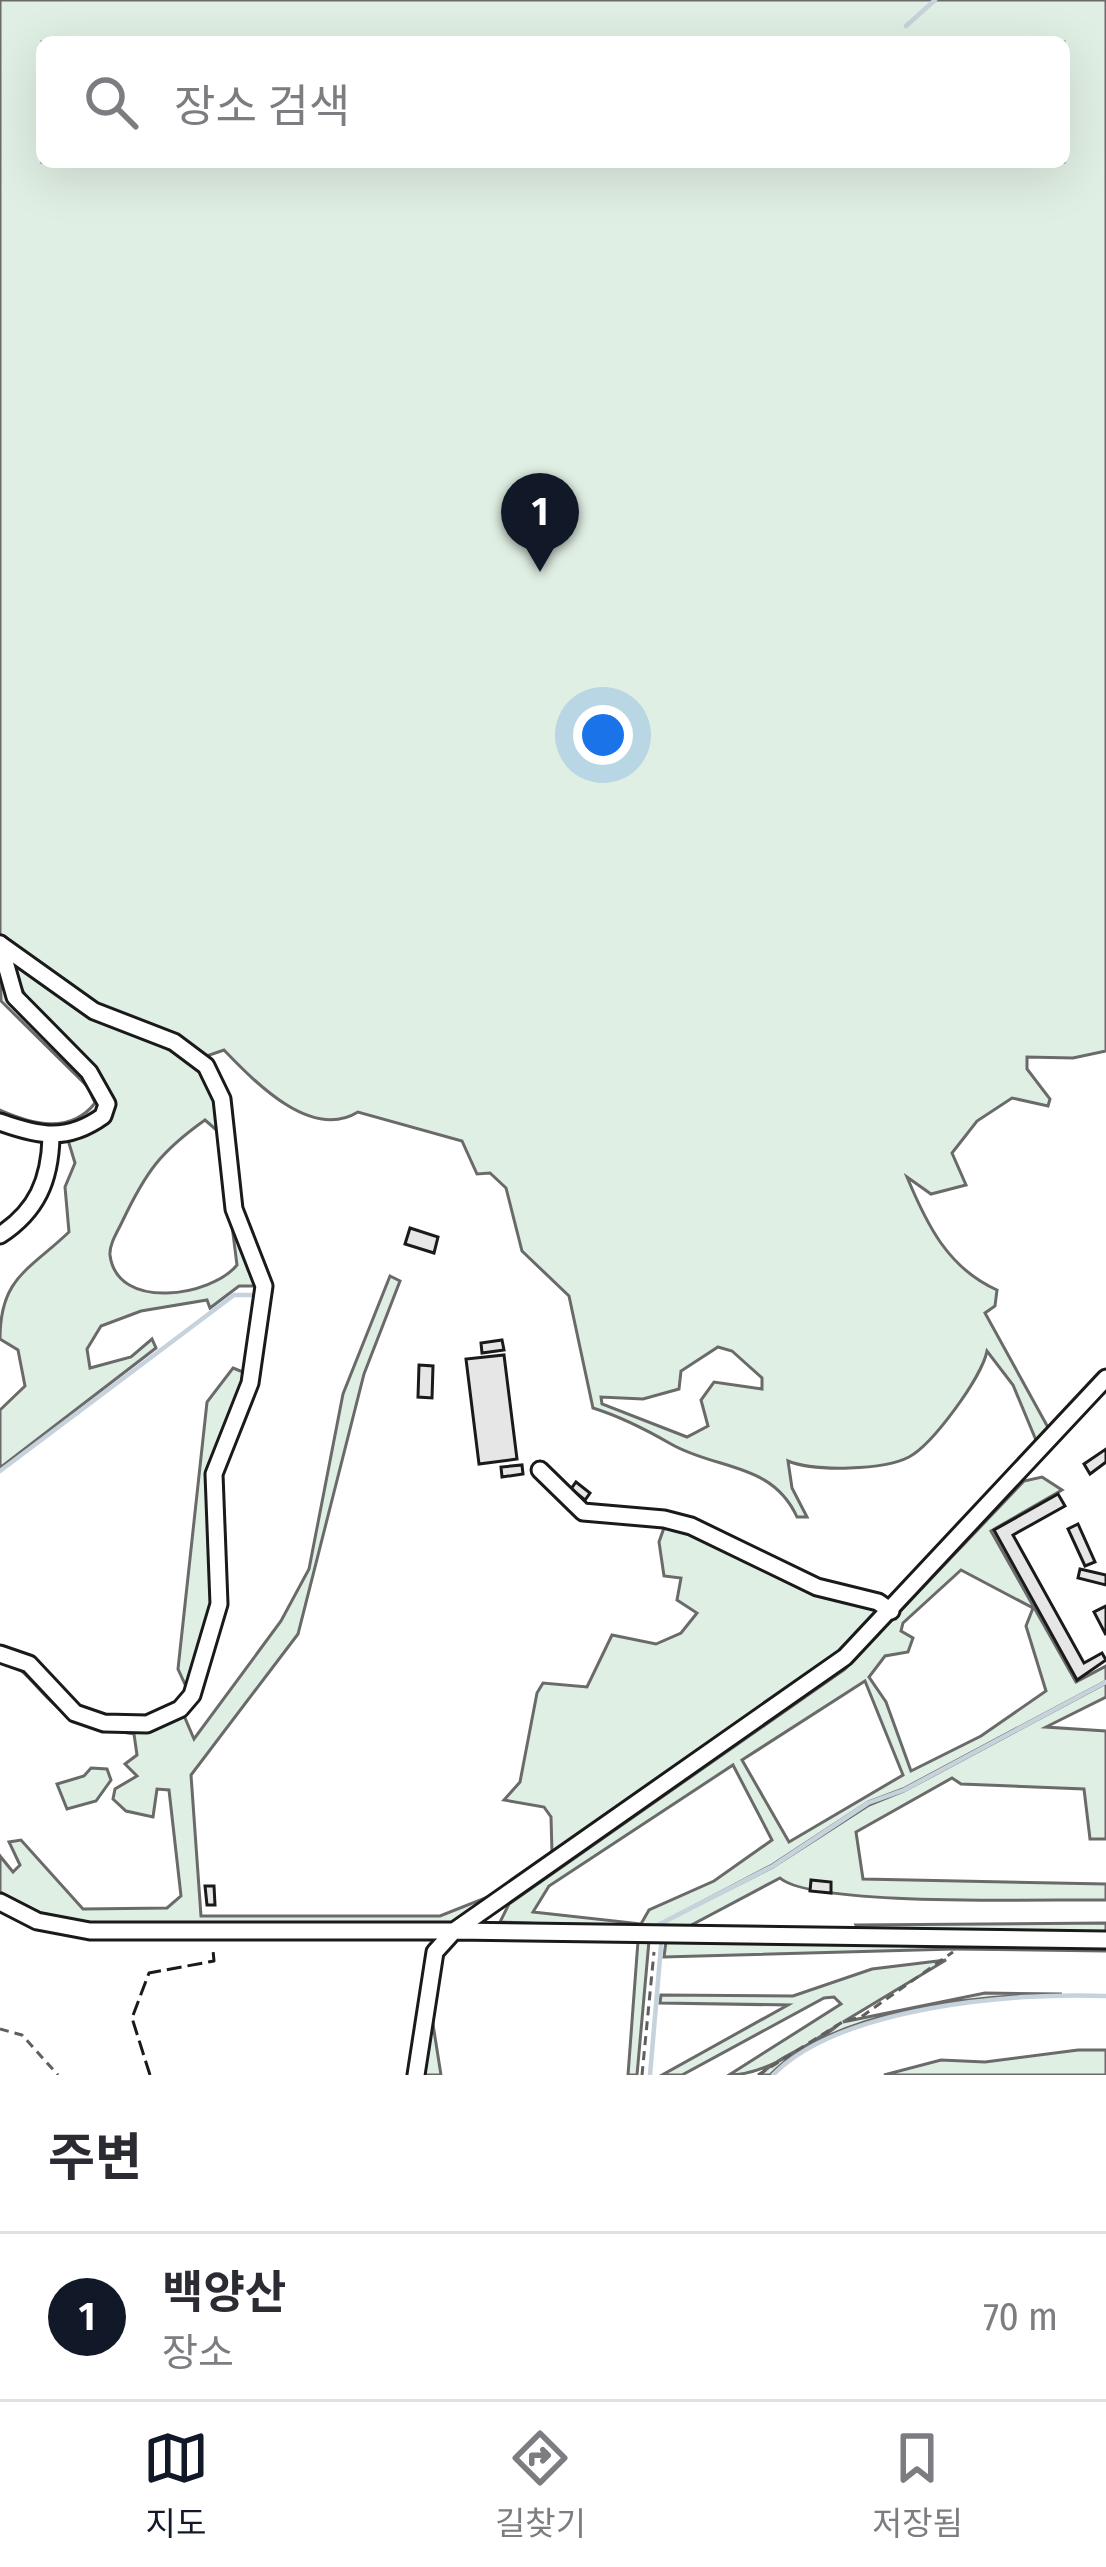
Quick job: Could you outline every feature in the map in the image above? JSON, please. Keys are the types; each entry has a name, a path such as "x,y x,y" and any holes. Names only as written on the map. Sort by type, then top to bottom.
{"street":[{"path":"0,1122 51,1137 90,1125 107,1104 89,1072 15,997 0,944 94,1011 174,1042 206,1066 222,1099 234,1209 264,1286 250,1383 214,1474 220,1604 192,1695 181,1708 147,1724 104,1723 75,1713 29,1664 0,1654"},
{"path":"0,1234 36,1201 47,1181 51,1137"},
{"path":"416,2075 435,1952 454,1931 804,1688 891,1611 1106,1378"},
{"path":"540,1470 583,1512 691,1526 817,1587 878,1602 891,1611"},
{"path":"0,1902 37,1921 75,1930 1106,1940"}],"path":[{"path":"642,2075 657,1933"},
{"path":"758,2075 947,1961 963,1938"},
{"path":"0,2029 22,2035 58,2075"}],"green space":[{"path":"0,0 1106,0 1106,1051 1073,1058 1027,1057 1027,1069 1050,1099 1048,1106 1012,1098 977,1121 952,1153 966,1185 931,1194 907,1177 952,1257 997,1290 995,1306 985,1313 1050,1431 1038,1445 1013,1385 987,1351 955,1409 909,1457 849,1468 788,1461 792,1488 807,1517 797,1517 786,1499 758,1477 688,1452 593,1408 569,1296 522,1251 506,1188 490,1173 477,1174 462,1141 358,1112 340,1119 303,1114 268,1091 224,1050 201,1058 115,1018 0,939","holes":["718,1347 732,1351 762,1378 762,1389 714,1382 701,1400 708,1426 687,1437 602,1404 601,1397 643,1399 679,1389 681,1371"]},
{"path":"11,961 203,1069 219,1100 221,1134 205,1120 165,1153 139,1189 111,1246 116,1273 129,1285 167,1293 208,1285 225,1276 237,1265 230,1210 261,1286 239,1286 210,1308 207,1300 141,1311 101,1326 87,1349 90,1368 131,1357 152,1339 156,1348 0,1468 0,1410 25,1386 18,1350 0,1339 5,1302 19,1277 69,1232 65,1187 75,1163 68,1140 112,1104 90,1065 31,1003"},
{"path":"0,967 22,1015 86,1075 102,1104 83,1125 56,1130 0,1117 0,1110 38,1122 62,1123 74,1120 95,1103 88,1087 1,1001"},
{"path":"390,1276 400,1281 364,1374 298,1634 191,1775 201,1916 440,1916 488,1897 552,1853 551,1817 544,1807 504,1800 520,1782 537,1693 543,1683 587,1687 612,1635 656,1644 681,1633 697,1613 677,1600 681,1578 664,1576 659,1542 665,1525 796,1583 877,1605 883,1614 789,1693 456,1924 87,1924 59,1922 0,1892 0,1856 13,1872 20,1865 9,1842 21,1840 83,1909 167,1908 181,1896 169,1790 157,1789 153,1817 126,1811 113,1799 115,1789 137,1776 125,1764 137,1755 134,1734 93,1726 69,1716 0,1657 23,1665 63,1710 79,1719 113,1728 132,1727 182,1711 194,1739 281,1621 309,1569 343,1394"},
{"path":"233,1368 248,1374 222,1436 216,1604 189,1693 178,1669 207,1402"},
{"path":"1042,1477 1062,1490 991,1531 1076,1682 1106,1666 1106,1681 903,1789 868,1802 772,1865 658,1925 773,1867 869,1805 904,1791 1106,1683 1106,1697 1046,1727 1106,1731 1106,1839 1090,1839 1084,1789 961,1784 952,1778 856,1832 863,1879 1106,1884 1106,1900 837,1894 780,1878 682,1930 500,1922 509,1904 845,1669 1024,1481","holes":["961,1570 1033,1608 1026,1626 1046,1691 981,1736 911,1771 886,1702 869,1677 885,1656 908,1652 913,1638 901,1631 903,1623","865,1681 903,1775 789,1842 742,1760","733,1765 772,1840 714,1881 649,1910 641,1924 533,1912 549,1886"]},
{"path":"91,1768 107,1769 111,1780 96,1801 67,1809 57,1784 84,1776"},
{"path":"1106,1923 1106,1936 860,1932 856,1925"},
{"path":"638,1941 649,1941 637,2075 628,2075"},
{"path":"666,1941 959,1943 954,1949 664,1957"},
{"path":"961,1943 1106,1946 1106,1951 956,1949"},
{"path":"946,1960 843,2022 985,1993 1062,1994 907,2010 830,2035 770,2075 760,2075 777,2062 729,2075 841,2004 834,1997 824,1998 682,2075 662,2075 788,2005 660,2003 661,1995 793,1996 872,1969"},
{"path":"432,2018 441,2075 424,2075"},
{"path":"1106,2050 1106,2075 884,2075 941,2060 985,2062"}],"building":[{"path":"410,1228 438,1237 434,1253 405,1244"},
{"path":"502,1340 504,1350 482,1353 481,1343"},
{"path":"504,1355 517,1459 479,1464 466,1359"},
{"path":"419,1365 433,1366 432,1398 418,1397"},
{"path":"1106,1449 1106,1462 1090,1474 1084,1464"},
{"path":"522,1465 523,1474 502,1477 501,1467"},
{"path":"576,1482 590,1493 585,1500 571,1489"},
{"path":"1058,1494 1065,1506 1013,1535 1084,1663 1102,1653 1106,1660 1077,1680 994,1530"},
{"path":"1078,1524 1095,1562 1085,1566 1068,1529"},
{"path":"1080,1569 1106,1575 1106,1585 1078,1578"},
{"path":"1106,1606 1106,1635 1094,1612"},
{"path":"811,1880 831,1882 831,1893 810,1891"},
{"path":"205,1886 214,1886 215,1905 207,1905"}],"waterway":[{"path":"906,26 935,0"},
{"path":"0,1471 234,1295 252,1295"},
{"path":"658,1925 773,1866 868,1803 904,1790 1106,1682"},
{"path":"650,2075 661,1946"},
{"path":"773,2075 802,2052 883,2019 978,2001 1106,1996"}],"fence":[{"path":"150,2075 132,2018 149,1973 214,1961 213,1950"}],"place":[{"name":"백양산","path":"540,572"}]}
